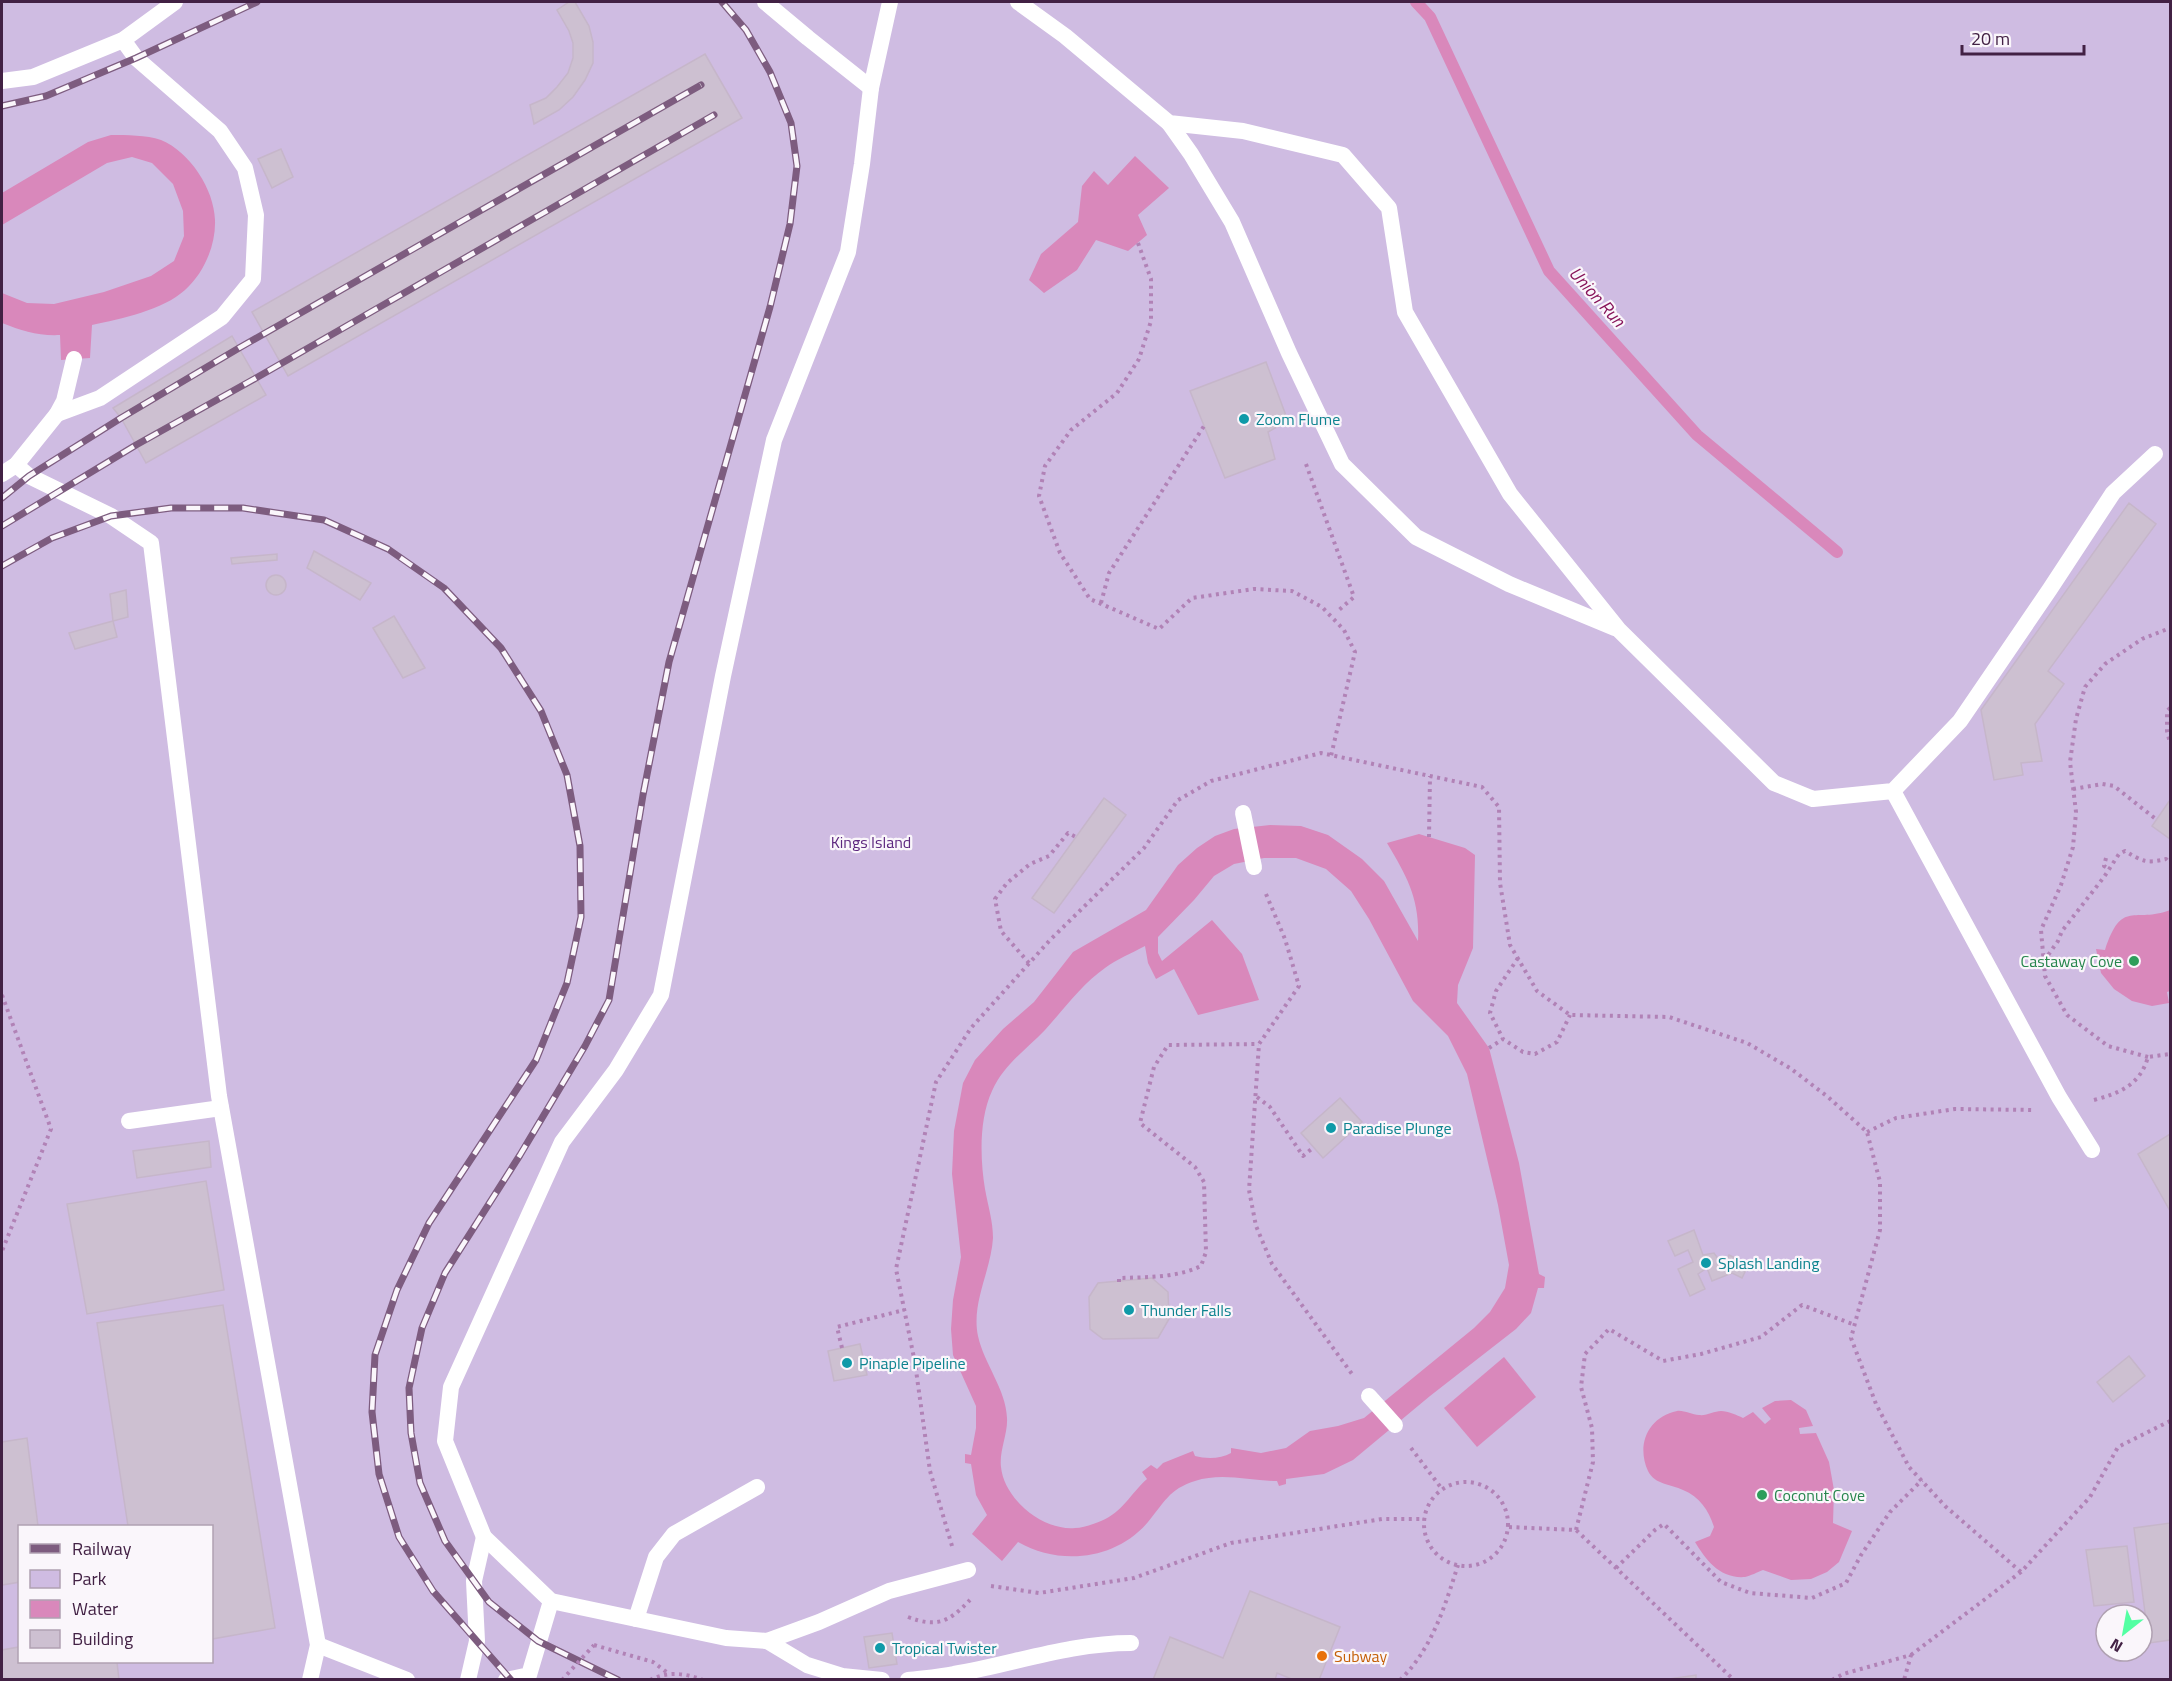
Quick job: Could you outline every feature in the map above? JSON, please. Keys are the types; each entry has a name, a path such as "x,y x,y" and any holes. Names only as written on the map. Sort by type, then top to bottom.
{"street":[{"path":"2,81 33,77 123,40 176,2"},
{"path":"765,2 871,88"},
{"path":"890,2 871,88 848,252 774,440 723,676 661,995 616,1070 562,1142 451,1387 445,1441 484,1537 551,1601 726,1638 767,1641 819,1622 889,1591 968,1570"},
{"path":"1018,2 1065,36 1169,123 1191,154 1232,222 1289,353 1342,464 1416,537 1509,584 1618,630"},
{"path":"57,414 100,398 222,317 252,279 256,215 245,168 220,131 136,58 123,40"},
{"path":"1169,123 1243,131 1343,155 1389,208 1406,312 1510,494 1618,630 1774,783 1813,799 1893,791 1960,721 2113,493 2155,454"},
{"path":"74,359 64,401 57,414 9,470 29,476 111,516 152,543 221,1108 318,1645 310,1680"},
{"path":"1893,791 2059,1097 2092,1150"},
{"path":"1243,813 1254,867"},
{"path":"129,1121 221,1108"},
{"path":"1369,1396 1395,1425"},
{"path":"636,1619 656,1557 674,1534 757,1487"},
{"path":"468,1680 477,1641 474,1581 484,1537"},
{"path":"506,1680 530,1677 551,1601"},
{"path":"767,1641 807,1665 842,1676 882,1680"},
{"path":"908,1680 955,1674 1046,1654 1114,1643 1131,1643"},
{"path":"318,1645 407,1680"}],"path":[{"path":"1138,243 1151,279 1151,321 1139,359 1117,393 1071,430 1045,466 1039,496 1060,553 1090,599 1159,628 1192,598 1254,589 1293,591 1322,607 1344,630 1355,652 1331,756"},
{"path":"1101,603 1108,573 1204,426"},
{"path":"1305,459 1354,597 1339,610"},
{"path":"2148,1057 2108,1046 2067,1015 2045,976 2041,930 2061,885 2073,847 2076,812 2070,762 2076,719 2085,687 2105,664 2142,639 2170,628"},
{"path":"2170,708 2167,731 2170,742"},
{"path":"1424,1519 1382,1520 1231,1542 1134,1578 1039,1593 985,1585 955,1558 930,1471 915,1363 896,1269 936,1082 971,1028 1029,963 1144,848 1178,800 1211,781 1321,753 1482,787 1499,807 1500,883 1510,945 1537,991 1570,1015 1669,1017 1747,1043 1790,1068 1868,1132 1880,1182 1880,1230 1851,1338 1876,1404 1909,1467 1945,1506 2021,1572"},
{"path":"1429,837 1430,776"},
{"path":"2073,789 2102,784 2114,786 2157,820"},
{"path":"1029,963 1001,931 995,899 1007,883 1030,864 1049,856 1068,833 1076,837"},
{"path":"2044,961 2062,931 2119,854 2125,851 2141,861 2151,863 2166,859 2170,863"},
{"path":"2106,858 2104,866 2109,869"},
{"path":"1254,867 1285,939 1299,986 1259,1044 1249,1190 1256,1226 1272,1264 1369,1396"},
{"path":"1518,958 1496,992 1490,1013 1503,1039 1523,1052 1535,1054 1557,1042 1570,1015"},
{"path":"2,995 51,1129 2,1251"},
{"path":"1489,1048 1503,1039"},
{"path":"1119,1282 1119,1278 1167,1276 1190,1272 1201,1266 1206,1252 1204,1182 1195,1167 1140,1123 1154,1067 1168,1045 1259,1044"},
{"path":"1256,1097 1270,1107 1303,1156 1314,1147"},
{"path":"1576,1530 1593,1462 1592,1428 1581,1387 1586,1354 1609,1329 1663,1361 1701,1354 1761,1337 1802,1305 1855,1325"},
{"path":"842,1348 837,1327 904,1310"},
{"path":"1832,1680 1843,1674 1911,1655 2021,1572 2090,1497 2118,1447 2170,1421"},
{"path":"1395,1425 1442,1489"},
{"path":"1616,1568 1664,1524 1721,1582 1750,1593 1812,1598 1846,1583 1861,1555 1890,1512 1922,1480"},
{"path":"1467,1481 1493,1490 1502,1500 1508,1513 1509,1527 1505,1540 1497,1553 1486,1561 1472,1566 1458,1565 1445,1560 1434,1551 1426,1538 1424,1519 1432,1498 1442,1489 1454,1483 1467,1481"},
{"path":"1509,1527 1576,1530 1734,1680"},
{"path":"1400,1680 1415,1665 1442,1616 1458,1565"},
{"path":"562,1680 594,1645 653,1662 669,1674"},
{"path":"1904,1680 1911,1655"},
{"path":"650,1680 669,1674 691,1675 703,1680"}],"green space":[{"name":"Kings Island","path":"2,2 2170,2 2170,1679 2,1679"}],"water":[{"path":"111,135 161,140 182,153 191,162 205,184 214,208 215,229 211,249 198,275 176,297 128,317 92,325 90,358 61,360 60,335 44,335 2,323 2,293 27,303 54,304 104,292 151,276 174,261 184,236 183,211 173,184 152,163 132,157 107,163 2,225 2,193 88,142"},
{"path":"1135,156 1169,188 1138,215 1147,235 1128,251 1096,240 1077,270 1044,293 1029,280 1041,254 1078,222 1082,186 1094,171 1108,185"},
{"path":"1270,825 1301,826 1328,835 1362,859 1384,881 1418,941 1415,901 1401,867 1387,843 1419,834 1465,848 1475,855 1473,948 1458,985 1457,1003 1489,1048 1519,1163 1539,1274 1545,1277 1544,1288 1538,1288 1531,1313 1516,1329 1353,1460 1324,1474 1286,1479 1286,1484 1279,1486 1277,1481 1205,1478 1186,1484 1173,1492 1135,1535 1120,1545 1087,1555 1069,1556 1034,1550 1018,1542 1002,1561 972,1534 987,1515 976,1495 971,1464 965,1463 965,1454 971,1455 976,1428 976,1406 953,1355 951,1329 953,1300 961,1257 952,1174 954,1131 963,1083 975,1060 1003,1029 1034,1002 1073,952 1146,910 1178,865 1215,836 1234,829","holes":["1264,858 1296,858 1326,869 1351,891 1369,919 1413,1001 1448,1036 1467,1074 1498,1205 1509,1265 1505,1288 1490,1312 1474,1328 1364,1418 1310,1431 1286,1448 1261,1453 1231,1448 1231,1453 1213,1458 1195,1456 1193,1451 1163,1463 1157,1469 1151,1465 1142,1472 1147,1479 1121,1508 1109,1517 1092,1525 1078,1528 1063,1528 1050,1524 1027,1511 1009,1490 1004,1479 1001,1455 1007,1424 1006,1407 978,1336 977,1311 993,1238 983,1177 982,1152 983,1126 992,1091 1009,1065 1045,1030 1089,981 1110,965 1145,946 1148,963 1156,979 1174,969 1198,1015 1259,1000 1242,954 1212,920 1162,961 1158,953 1158,937 1214,876 1234,864"]},
{"name":"Castaway Cove","path":"2170,910 2170,991 2167,992 2169,1003 2152,1006 2132,1001 2114,989 2101,973 2096,949 2105,950 2111,934 2124,918 2158,914"},
{"path":"1504,1357 1536,1397 1477,1447 1444,1408"},
{"name":"Coconut Cove","path":"1791,1400 1806,1410 1813,1426 1799,1428 1800,1434 1816,1433 1829,1462 1834,1490 1833,1523 1852,1531 1839,1562 1827,1572 1811,1579 1791,1580 1763,1570 1745,1577 1728,1575 1709,1562 1695,1542 1710,1536 1714,1527 1703,1505 1689,1493 1664,1484 1651,1476 1643,1452 1644,1442 1652,1426 1659,1419 1677,1411 1702,1415 1724,1411 1743,1418 1753,1412 1765,1424 1771,1419 1762,1408 1775,1401"}],"building":[{"path":"569,2 575,2 589,26 593,42 593,63 573,97 559,110 534,124 530,105 546,98 557,87 568,73 573,58 573,43 569,31 557,10"},
{"path":"705,54 742,118 288,376 252,312"},
{"path":"281,149 293,177 272,188 258,159"},
{"path":"232,336 266,395 146,463 113,408"},
{"name":"Zoom Flume","path":"1266,362 1288,421 1268,432 1275,459 1225,478 1190,391"},
{"path":"2129,503 2156,524 2048,671 2064,684 2035,724 2042,761 2021,763 2023,775 1994,780 1981,710"},
{"path":"314,551 371,583 360,600 307,568"},
{"path":"277,554 277,560 232,564 231,558"},
{"path":"276,575 283,578 286,585 283,592 276,595 269,592 266,585 269,578"},
{"path":"126,590 128,617 113,621 110,594"},
{"path":"394,616 425,668 403,678 373,628"},
{"path":"113,621 117,637 75,649 69,633"},
{"path":"1104,798 1126,815 1054,913 1032,898"},
{"path":"2170,800 2170,839 2152,826"},
{"name":"Paradise Plunge","path":"1340,1098 1362,1122 1323,1158 1301,1133"},
{"path":"2170,1134 2170,1208 2169,1209 2138,1154"},
{"path":"209,1141 211,1167 137,1178 133,1151"},
{"path":"206,1181 224,1290 87,1314 67,1204"},
{"name":"Splash Landing","path":"1694,1230 1703,1255 1714,1253 1724,1267 1729,1255 1749,1264 1742,1278 1732,1273 1712,1281 1707,1268 1698,1274 1705,1289 1690,1296 1678,1269 1693,1262 1688,1250 1675,1256 1668,1241"},
{"name":"Thunder Falls","path":"1152,1278 1168,1292 1169,1319 1158,1338 1103,1339 1090,1329 1089,1297 1098,1283"},
{"path":"223,1305 275,1628 213,1639 213,1525 128,1525 97,1323"},
{"name":"Pinaple Pipeline","path":"860,1344 867,1375 834,1381 828,1351"},
{"path":"2129,1356 2145,1376 2113,1402 2097,1382"},
{"path":"27,1438 38,1525 18,1525 18,1582 2,1585 2,1442"},
{"path":"2170,1523 2170,1640 2154,1642 2154,1603 2144,1603 2134,1528"},
{"path":"2127,1546 2134,1602 2094,1603 2094,1606 2086,1550"},
{"path":"1250,1591 1340,1627 1319,1680 1294,1680 1277,1673 1275,1680 1153,1680 1170,1637 1223,1658"},
{"name":"Tropical Twister","path":"892,1633 897,1664 869,1668 864,1637"},
{"path":"18,1647 18,1663 117,1663 119,1680 2,1680 2,1650"},
{"path":"1696,1675 1696,1680 1662,1680"}],"waterway":[{"name":"Union Run","path":"1416,2 1430,17 1549,271 1697,435 1837,552"}],"railway":[{"path":"2,106 46,96 136,58 257,2"},
{"path":"618,1680 538,1641 489,1602 445,1541 420,1483 411,1433 409,1388 422,1328 445,1273 520,1155 585,1046 609,1000 643,795 669,662 770,307 790,224 797,166 791,123 770,72 746,30 722,2"},
{"path":"2,498 29,476 239,348 701,85"},
{"path":"2,526 136,445 714,115"},
{"path":"2,566 52,538 111,516 171,508 243,508 324,520 388,549 444,588 501,648 541,711 567,775 580,846 581,917 567,983 536,1060 429,1223 397,1290 375,1355 372,1412 379,1474 399,1537 433,1591 511,1680"}],"place":[{"name":"Zoom Flume","path":"1244,419"},
{"name":"Castaway Cove","path":"2134,961"},
{"name":"Paradise Plunge","path":"1331,1128"},
{"name":"Splash Landing","path":"1706,1263"},
{"name":"Thunder Falls","path":"1129,1310"},
{"name":"Pinaple Pipeline","path":"847,1363"},
{"name":"Coconut Cove","path":"1762,1495"},
{"name":"Tropical Twister","path":"880,1648"},
{"name":"Subway","path":"1322,1656"}]}
